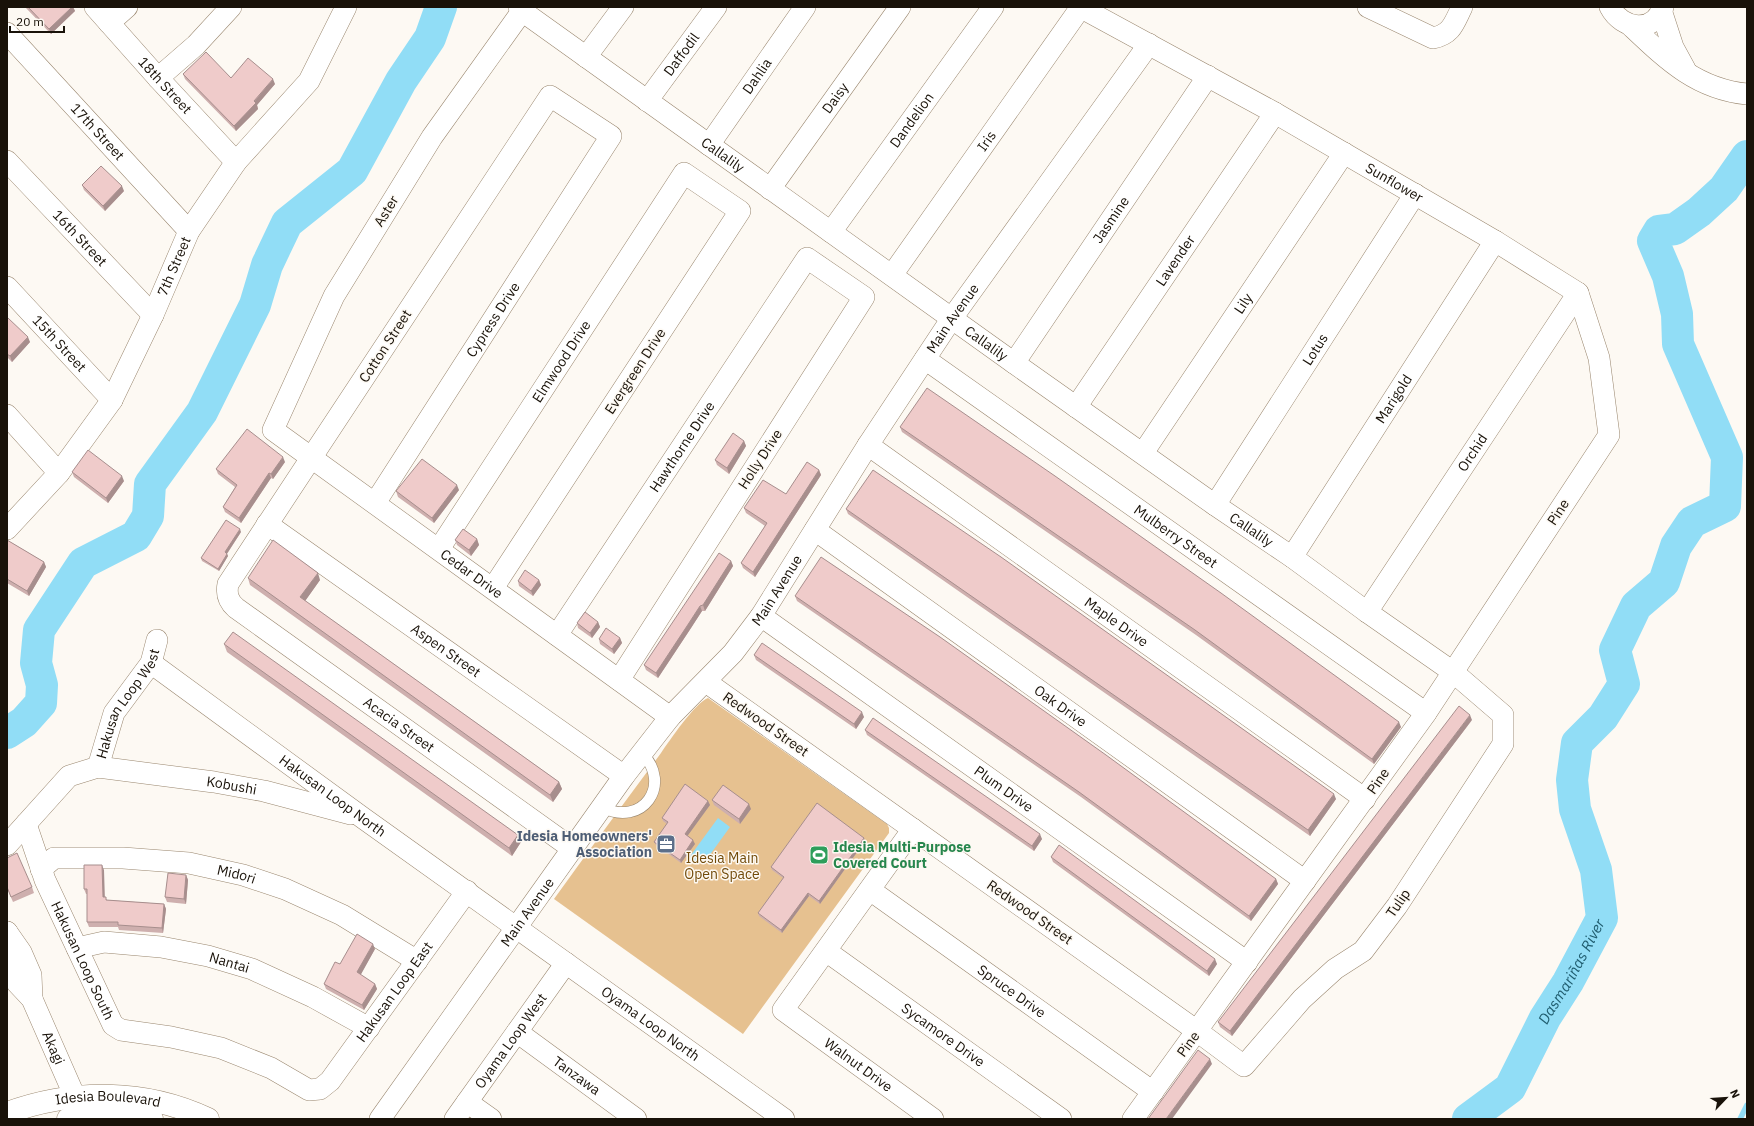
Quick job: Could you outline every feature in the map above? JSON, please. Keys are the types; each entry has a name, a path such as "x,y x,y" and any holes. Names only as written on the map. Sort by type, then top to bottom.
{"street":[{"name":"18th Street","path":"95,7 236,162"},
{"path":"110,23 127,7"},
{"path":"158,78 196,44 231,7"},
{"name":"7th Street","path":"7,528 59,473 112,400 153,315 189,231 236,162 309,81 346,7"},
{"path":"586,57 623,7"},
{"name":"Daffodil","path":"647,101 716,7"},
{"name":"Dahlia","path":"709,145 805,7"},
{"name":"Daisy","path":"770,189 900,7"},
{"name":"Dandelion","path":"832,232 993,7"},
{"name":"Sunflower","path":"1081,7 1275,113 1495,241 1578,293"},
{"name":"Iris","path":"892,275 1081,7"},
{"path":"1368,7 1433,38 1442,36 1449,32 1462,7"},
{"path":"1610,7 1618,18 1630,25 1661,54 1688,75 1713,87 1743,94"},
{"name":"Callalily","path":"522,8 586,57 770,189 1076,407 1292,557 1453,672"},
{"name":"Aster","path":"273,430 334,296 432,137 522,8"},
{"path":"1630,25 1640,26 1648,23 1656,18 1662,9"},
{"path":"1662,9 1672,47 1688,75"},
{"name":"17th Street","path":"7,33 189,231"},
{"name":"Main Avenue","path":"380,1119 624,776 670,717 733,653 761,616 868,445 952,318 1148,44"},
{"name":"Jasmine","path":"1014,363 1208,76"},
{"name":"Cypress Drive","path":"375,503 611,136 550,96"},
{"name":"Cotton Street","path":"228,598 228,584 550,96"},
{"name":"Lavender","path":"1076,407 1275,113"},
{"name":"Lily","path":"1143,453 1344,153"},
{"name":"16th Street","path":"7,161 153,315"},
{"name":"Elmwood Drive","path":"439,549 684,173"},
{"name":"Evergreen Drive","path":"493,588 740,210 684,173"},
{"name":"Lotus","path":"1215,504 1415,194"},
{"name":"Marigold","path":"1292,557 1495,241"},
{"name":"Hawthorne Drive","path":"557,635 807,258"},
{"name":"Holly Drive","path":"619,680 864,297 807,258"},
{"name":"15th Street","path":"7,287 112,400"},
{"name":"Pine","path":"1133,1119 1426,714 1609,435 1599,358 1578,293"},
{"name":"Orchid","path":"1367,612 1578,293"},
{"name":"Mulberry Street","path":"925,359 1426,714"},
{"path":"7,415 59,473"},
{"name":"Cedar Drive","path":"273,430 670,717"},
{"name":"Maple Drive","path":"868,445 1365,799"},
{"name":"Aspen Street","path":"267,524 624,776"},
{"name":"Oak Drive","path":"815,530 1305,882"},
{"name":"Acacia Street","path":"228,598 230,603 242,613 573,849"},
{"name":"Plum Drive","path":"761,616 1247,962"},
{"name":"Hakusan Loop West","path":"26,824 69,776 98,767 114,713 151,663 157,640"},
{"name":"Hakusan Loop North","path":"151,663 517,928"},
{"name":"Tulip","path":"1197,1031 1244,1066 1302,999 1335,969 1363,951 1397,906 1503,744 1504,715 1453,672"},
{"name":"Redwood Street","path":"706,682 1197,1031"},
{"name":"Kobushi","path":"98,767 214,782 264,791 364,818"},
{"path":"7,845 26,824"},
{"name":"Hakusan Loop South","path":"26,824 41,869 113,1025 121,1030 171,1037 221,1048 270,1068 309,1090 320,1089"},
{"path":"826,951 913,829"},
{"name":"Midori","path":"41,869 54,858 123,858 189,863 243,875 285,889 342,915 417,961"},
{"name":"Spruce Drive","path":"870,890 1153,1092"},
{"name":"Hakusan Loop East","path":"320,1089 330,1081 466,892"},
{"name":"Oyama Loop North","path":"517,928 784,1119"},
{"name":"Akagi","path":"7,931 21,952 31,976 32,999 74,1096"},
{"name":"Nantai","path":"77,948 104,942 162,947 208,956 252,969 313,997 369,1028"},
{"name":"Walnut Drive","path":"826,951 784,1010 933,1119"},
{"name":"Sycamore Drive","path":"826,951 1061,1119"},
{"name":"Oyama Loop West","path":"455,1119 566,963"},
{"name":"Tanzawa","path":"517,1032 636,1119"},
{"name":"Idesia Boulevard","path":"7,1113 24,1107 74,1096 98,1094 151,1100 208,1119"},
{"path":"750,1095 768,1119"},
{"path":"74,1096 76,1118"},
{"path":"467,1102 491,1119"},
{"name":"Idesia Boulevard","path":"76,1118 124,1115 152,1119"}],"lane":[{"path":"602,807 611,812 620,814 629,813 646,804 654,787 655,778 653,768 642,753"}],"green space":[{"name":"Idesia Main Open Space","path":"708,698 887,824 889,828 889,833 743,1034 554,899 683,722 696,707"}],"water":[{"path":"718,818 730,827 704,863 694,863 688,859"}],"building":[{"path":"28,7 72,7 49,29"},
{"path":"206,52 231,78 248,58 273,79 254,101 256,103 234,126 183,74"},
{"path":"101,166 122,186 103,206 82,185"},
{"path":"8,318 28,337 10,356 7,354"},
{"path":"927,388 1221,593 1399,722 1372,759 1195,630 900,427"},
{"path":"247,429 283,457 271,474 269,473 239,518 223,507 237,485 216,469"},
{"path":"733,433 744,441 727,468 715,460"},
{"path":"88,450 122,476 106,498 72,472"},
{"path":"422,459 457,485 432,518 396,491"},
{"path":"807,462 819,470 753,572 741,563 767,523 744,508 763,480 786,494"},
{"path":"873,470 1001,557 1334,794 1308,830 846,509"},
{"path":"226,520 240,529 225,552 227,554 218,569 201,558"},
{"path":"463,529 477,539 469,550 455,540"},
{"path":"7,540 44,562 27,591 7,579"},
{"path":"273,540 318,573 300,597 559,782 550,795 248,578"},
{"path":"719,553 731,561 703,605 700,606 656,673 644,665"},
{"path":"821,557 940,637 1106,755 1276,879 1249,916 1079,792 795,596"},
{"path":"525,570 539,580 531,591 518,581"},
{"path":"585,612 598,622 590,633 577,623"},
{"path":"606,628 620,638 612,649 599,639"},
{"path":"233,632 518,835 509,848 224,644"},
{"path":"762,643 862,712 854,724 754,655"},
{"path":"1459,706 1470,715 1230,1031 1218,1022"},
{"path":"873,718 1040,834 1032,846 865,730"},
{"path":"685,784 708,801 685,834 693,840 680,860 654,842 668,822 662,818"},
{"path":"723,785 749,804 739,819 712,800"},
{"name":"Idesia Multi-Purpose Covered Court","path":"817,803 864,838 819,901 808,893 781,930 758,913 784,877 771,867"},
{"path":"1059,845 1215,959 1207,971 1051,857"},
{"path":"17,853 32,887 11,897 7,887 7,858"},
{"path":"84,865 102,865 103,897 106,897 106,900 164,904 162,928 118,925 118,922 87,922 87,889 84,889"},
{"path":"168,873 186,875 184,899 165,897"},
{"path":"357,934 373,944 357,972 375,984 362,1005 324,984 335,962 340,964"},
{"path":"1198,1050 1210,1059 1166,1119 1148,1119"}],"waterway":[{"path":"7,733 24,722 41,703 42,685 36,663 39,630 83,563 136,536 148,516 150,484 202,412 255,305 267,265 287,223 352,171 401,81 430,38 441,7"},
{"name":"Dasmariñas River","path":"1468,1119 1510,1088 1545,1018 1568,982 1602,918 1596,870 1575,809 1572,780 1577,743 1603,717 1624,684 1615,650 1636,606 1664,582 1676,546 1692,522 1725,506 1727,457 1678,344 1677,314 1668,276 1653,241 1659,231 1675,229 1699,212 1724,189 1747,156"},
{"path":"1740,1119 1747,1105"}],"place":[{"name":"Idesia Homeowners' Association","path":"666,844"},
{"name":"Idesia Multi-Purpose Covered Court","path":"819,855"}]}
